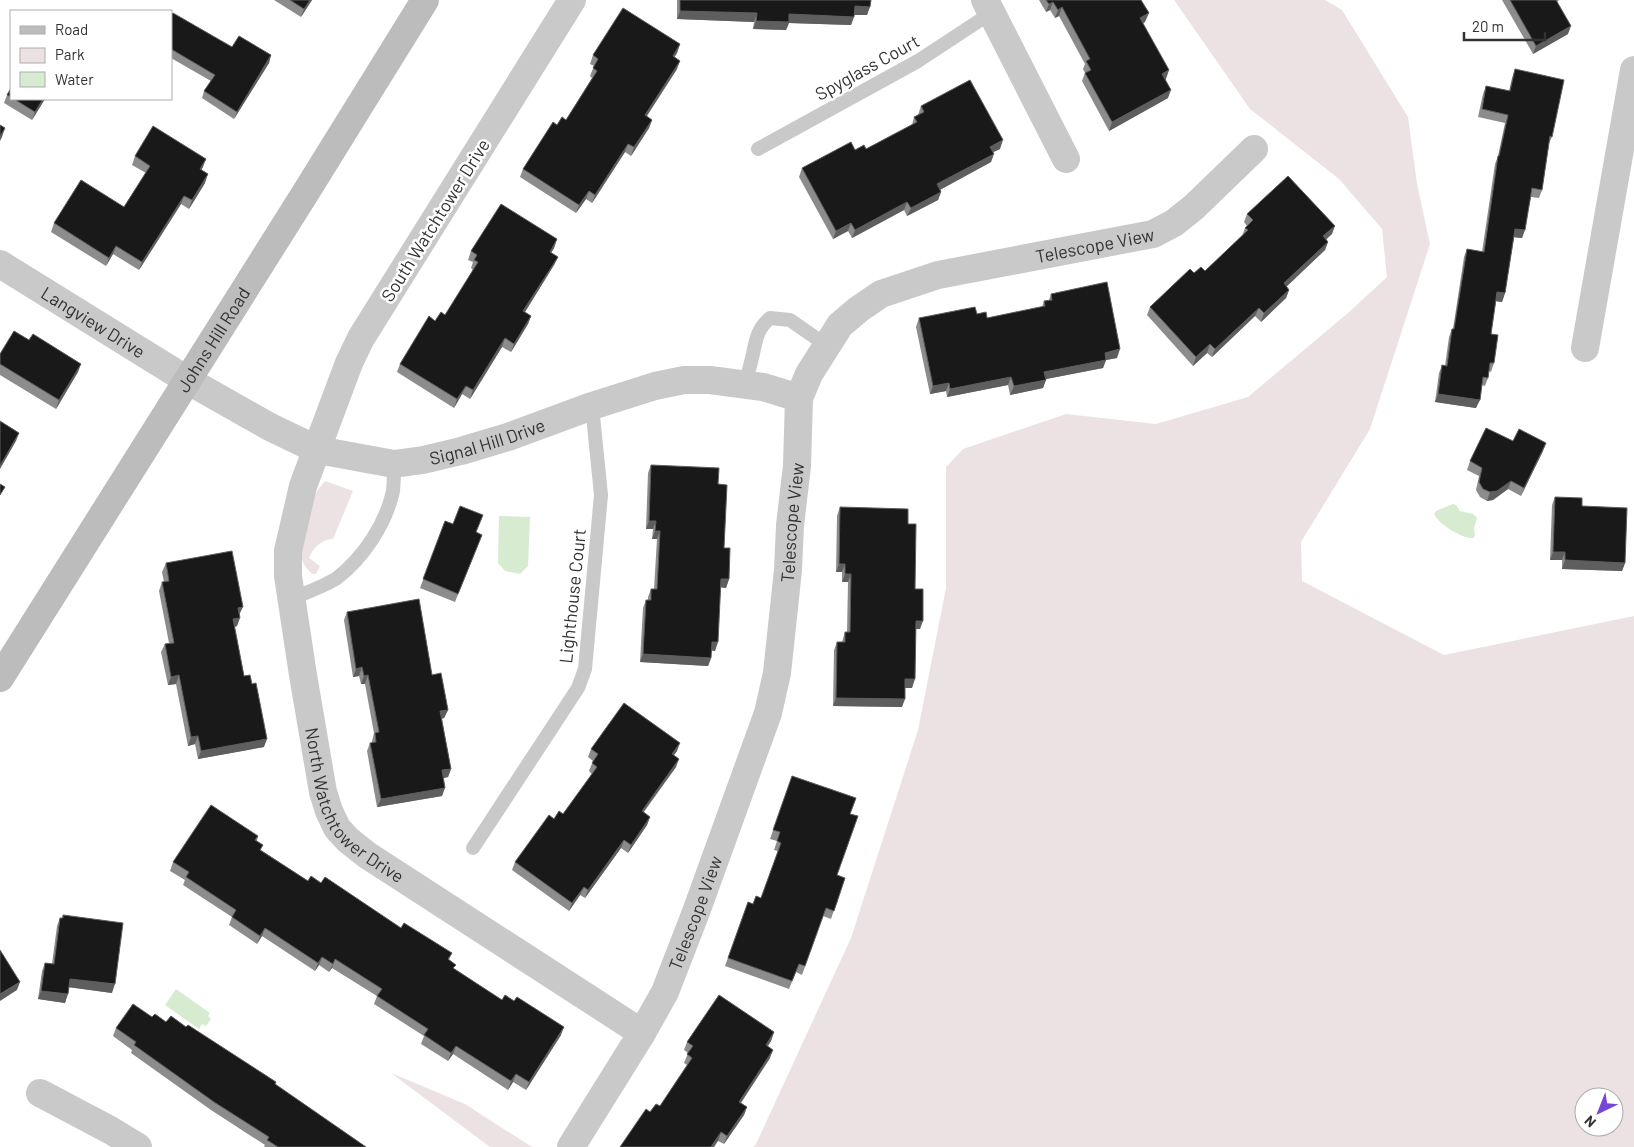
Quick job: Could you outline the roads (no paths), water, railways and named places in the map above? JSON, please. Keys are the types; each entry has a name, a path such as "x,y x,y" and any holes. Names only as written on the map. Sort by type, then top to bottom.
{"main road":[{"name":"Johns Hill Road","path":"0,678 425,0"}],"street":[{"name":"South Watchtower Drive","path":"318,450 349,363 361,338 572,0"},
{"path":"988,7 1066,159"},
{"path":"1585,348 1634,70"},
{"name":"Telescope View","path":"571,1147 658,1007 670,980 768,714 777,673 785,600 790,525 797,466 799,398 809,374 826,345 840,325 859,309 881,294 913,282 938,275 1153,234 1174,223 1194,207 1254,148"},
{"name":"Langview Drive","path":"0,264 187,380"},
{"name":"Signal Hill Drive","path":"187,380 270,427 318,450 394,464 424,460 461,451 508,437 592,406 655,386 684,380 710,380 763,387 799,398"},
{"name":"North Watchtower Drive","path":"318,450 303,486 288,552 288,576 323,792 337,828 366,855 642,1033"},
{"path":"40,1092 138,1147"}],"lane":[{"name":"Spyglass Court","path":"758,148 918,61 988,7"},
{"path":"745,385 755,338 764,323 770,318 790,320 826,345"},
{"name":"Lighthouse Court","path":"473,848 578,688 585,669 601,495 592,406"},
{"path":"291,599 336,578 357,560 372,540 387,512 393,490 394,464"}],"water":[{"path":"1453,504 1460,511 1473,514 1477,518 1474,528 1475,536 1473,538 1463,536 1451,530 1436,518 1434,514 1436,511"},
{"path":"499,516 530,517 528,566 520,574 505,571 498,563"},
{"path":"176,989 210,1013 208,1016 211,1019 206,1026 202,1024 199,1029 165,1005"}]}
